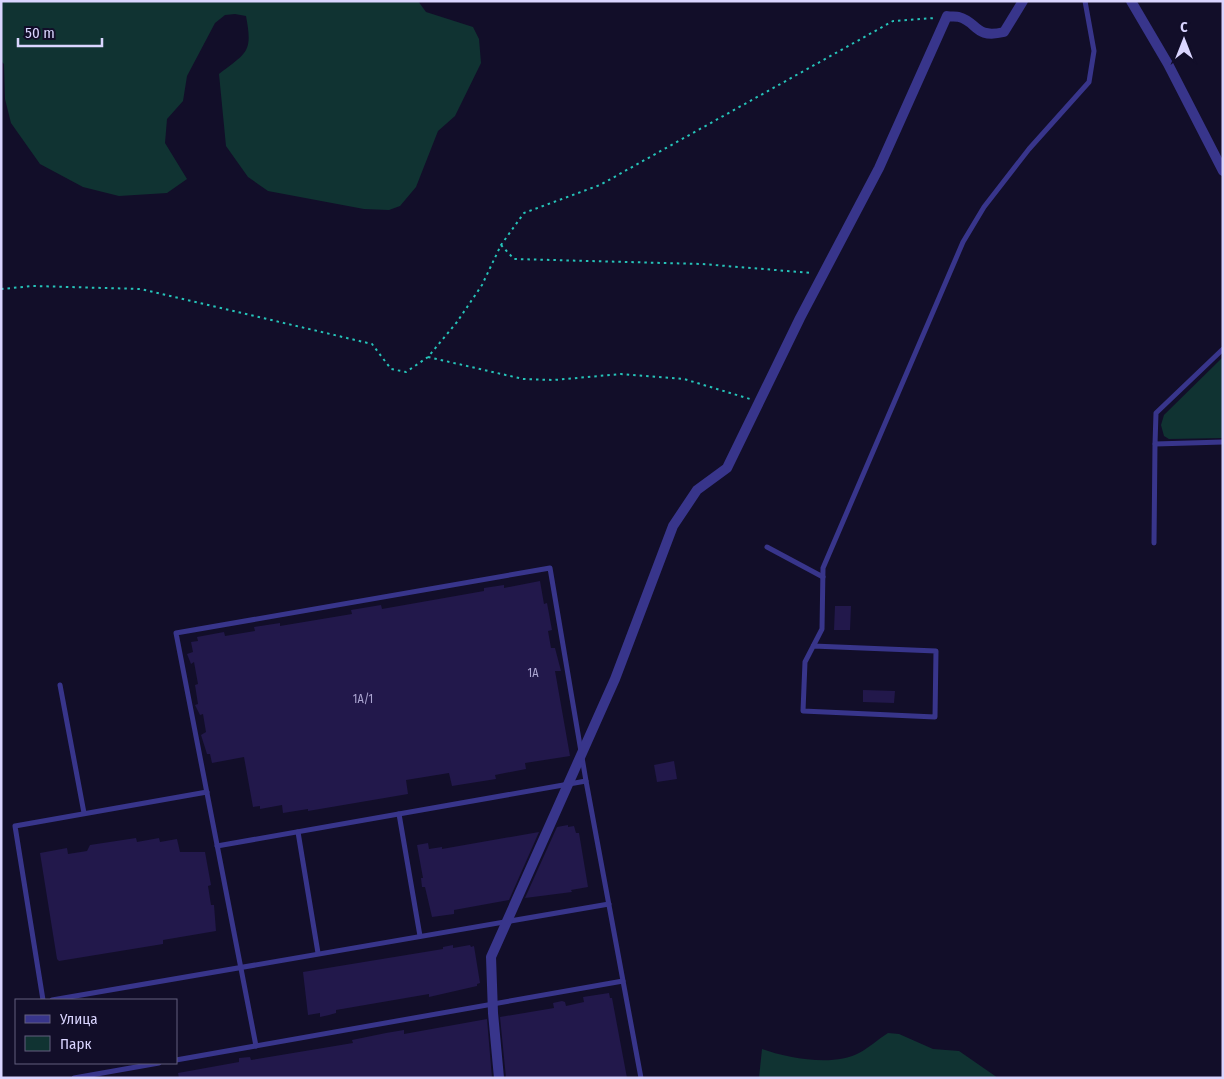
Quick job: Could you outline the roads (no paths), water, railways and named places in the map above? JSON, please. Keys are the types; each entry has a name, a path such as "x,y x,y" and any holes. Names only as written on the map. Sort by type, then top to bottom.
{"street":[{"path":"499,1078 492,1012 491,957 615,679 673,526 698,490 727,468 879,168 947,16 961,17 976,29 991,35 1004,32 1023,1"},
{"path":"1131,1 1168,64 1223,170"}],"lane":[{"path":"813,646 936,651 935,717 803,711 805,662 813,646 822,629 823,568 963,242 984,207 1024,156 1088,82 1094,51 1085,1"},
{"path":"1154,543 1154,444 1156,413 1223,349"},
{"path":"1154,444 1223,442"},
{"path":"768,548 823,577"},
{"path":"256,1046 176,633 550,568 586,781 641,1078"},
{"path":"60,685 84,814"},
{"path":"217,846 586,781"},
{"path":"43,999 15,826 207,792"},
{"path":"399,814 420,936"},
{"path":"298,832 318,953"},
{"path":"58,999 609,904"},
{"path":"178,1060 624,981"},
{"path":"74,1078 153,1064"}]}
